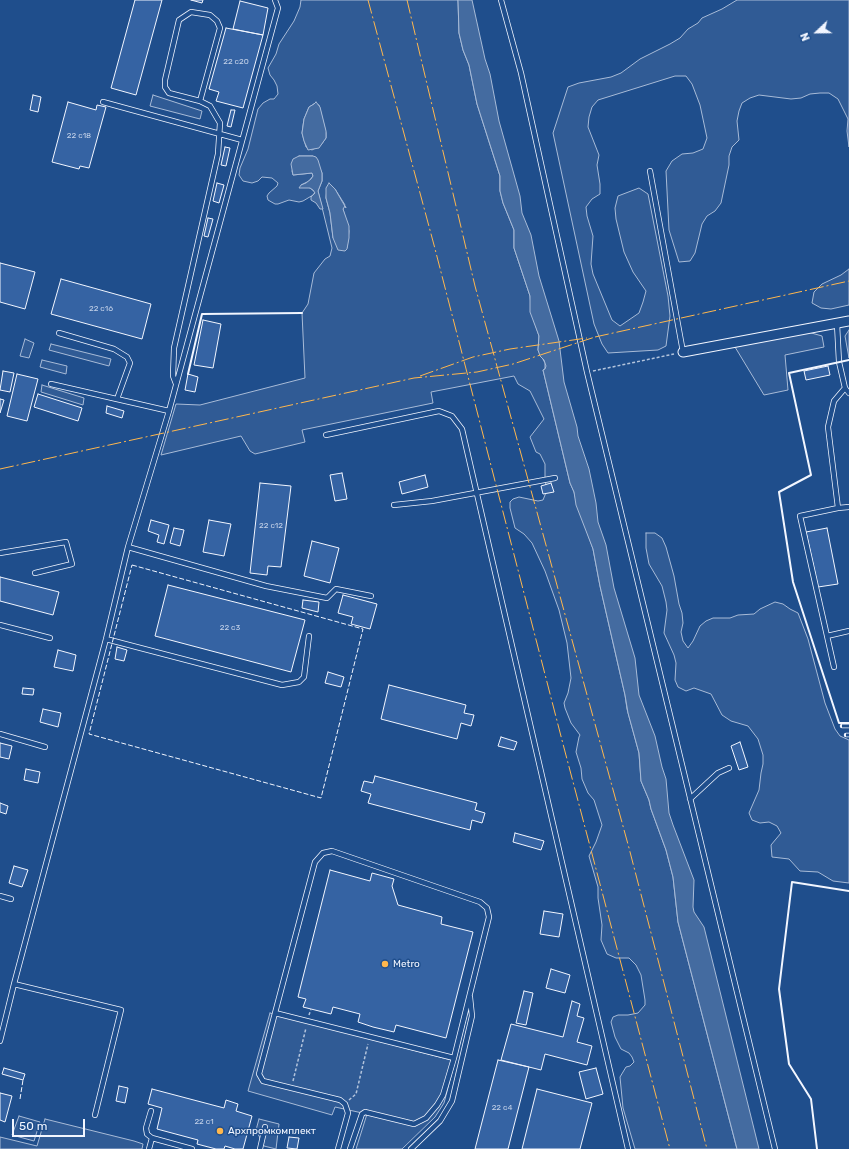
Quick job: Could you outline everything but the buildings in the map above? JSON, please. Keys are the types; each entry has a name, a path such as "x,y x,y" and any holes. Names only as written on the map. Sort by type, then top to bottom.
{"street":[{"path":"683,352 849,321"}],"lane":[{"path":"0,1037 106,639 128,547 169,412 278,8 275,0"},
{"path":"501,0 521,72 588,372 775,1149"},
{"path":"176,386 173,376 174,348 218,154 218,134 220,123 210,106 200,101 169,92 165,87 165,80 179,20 191,12 210,15 217,21 220,28 200,101"},
{"path":"103,102 242,140"},
{"path":"650,171 683,352"},
{"path":"837,324 839,362 845,388 849,394"},
{"path":"59,333 114,349 127,357 130,363 117,399"},
{"path":"51,384 169,412"},
{"path":"838,508 828,427 834,401 845,388"},
{"path":"326,435 439,412 452,416 462,429 628,1149"},
{"path":"394,505 432,501 555,478"},
{"path":"834,667 800,516 849,507"},
{"path":"0,554 66,542 72,564 34,573"},
{"path":"128,547 274,588 328,598 336,589 371,596"},
{"path":"0,625 50,638"},
{"path":"827,636 849,631"},
{"path":"106,639 282,685 299,682 304,677 309,636"},
{"path":"0,734 45,747"},
{"path":"690,799 718,773 729,768"},
{"path":"338,1149 348,1114 348,1109 340,1100 263,1080 259,1074 315,862 323,853 332,851 480,902 487,908 489,917 454,1058 443,1095 437,1106 426,1118 414,1124 365,1112 362,1114 350,1149"},
{"path":"0,896 11,898"},
{"path":"14,984 121,1010 95,1115"},
{"path":"411,1149 440,1120 452,1101 472,1016 469,994"},
{"path":"275,1012 454,1058"},
{"path":"151,1111 146,1128 147,1134 152,1138 192,1149"},
{"path":"260,1149 265,1127"},
{"path":"149,1149 152,1138"}],"path":[{"path":"588,372 683,352"},
{"path":"291,1088 311,1009"},
{"path":"344,1104 356,1094 370,1037"}],"shaded area":[{"path":"301,0 458,0 459,33 463,50 469,65 477,104 500,176 500,191 503,203 514,230 514,248 530,296 534,321 539,336 538,350 545,363 545,369 543,370 570,483 593,549 627,709 639,753 641,781 666,850 673,877 678,922 737,1149 635,1149 623,1108 620,1077 626,1067 630,1066 634,1062 629,1053 621,1049 615,1037 611,1022 613,1017 618,1015 638,1013 645,1005 645,1000 641,975 636,965 629,958 616,958 607,954 601,940 602,925 598,887 589,856 602,825 594,800 588,793 582,779 581,768 576,752 580,735 571,723 564,703 571,678 567,643 559,610 545,571 532,543 524,534 515,528 510,508 510,502 519,497 538,501 543,500 547,490 545,480 545,464 540,454 536,452 530,437 544,419 530,391 518,384 514,376 431,392 433,403 302,430 305,442 255,454 250,451 241,436 161,455 176,404 200,405 305,378 302,313 308,304 314,273 325,259 330,256 332,248 318,191 322,181 322,173 313,156 299,156 292,171 293,175 312,173 313,176 309,181 301,185 310,188 315,192 303,201 299,202 289,200 278,204 268,200 267,196 278,183 272,178 262,177 258,181 252,183 243,181 239,175 240,168 248,149 258,109 263,103 270,99 274,99 278,94 277,86 270,75 268,68 276,54 279,44 294,21 300,7","holes":["314,104 319,105 326,138 321,145 312,150 306,147 302,133 304,119 309,107","330,185 335,189 345,205 343,209 349,231 347,248 333,238 330,213 326,198 327,188"]},
{"path":"458,0 472,0 485,59 490,74 499,121 520,196 522,213 531,235 539,276 559,341 564,382 577,427 578,436 589,469 596,503 598,522 606,545 614,588 635,658 639,695 655,736 666,779 669,813 694,880 694,912 704,927 759,1149 737,1149 678,922 673,877 666,850 641,781 639,753 628,713 593,549 576,505 574,492 570,483 543,370 546,366 538,350 539,336 530,312 530,296 514,248 514,230 503,203 500,191 500,176 477,104 469,65 463,50 459,33"},
{"path":"737,0 849,0 849,147 847,131 848,119 838,99 829,93 810,94 801,98 791,99 759,95 742,103 737,121 739,140 732,147 729,156 729,165 721,203 715,211 707,216 702,224 695,253 690,261 679,262 669,230 666,171 672,161 682,154 693,153 703,149 707,138 700,105 692,84 686,76 675,76 598,100 592,107 588,127 599,155 597,165 600,184 600,194 592,199 586,207 593,236 591,264 593,274 612,320 620,326 639,313 646,291 633,272 624,252 616,219 615,208 618,196 639,188 648,194 668,296 670,316 666,346 658,350 608,353 602,344 594,324 553,133 568,87 579,83 611,77 621,73 640,59 680,38 688,29 698,23 702,18"},
{"path":"153,95 202,111 200,119 150,106"},
{"path":"316,102 320,107 326,131 326,138 319,148 308,150 302,133 304,119 309,107"},
{"path":"299,156 313,156 318,160 322,173 322,181 318,191 323,209 320,209 316,203 311,200 311,197 315,193 313,190 310,188 299,188 311,179 313,176 312,173 293,175 291,164 293,159"},
{"path":"329,183 335,189 345,206 343,209 349,226 349,238 347,249 345,251 338,250 333,238 330,213 326,198 326,188"},
{"path":"849,269 849,305 831,309 821,308 812,303 814,292 822,284 841,275"},
{"path":"849,330 849,358 845,336"},
{"path":"808,332 822,336 824,347 785,355 788,390 764,395 735,347"},
{"path":"25,339 34,343 29,358 20,356"},
{"path":"51,344 111,359 109,366 49,350"},
{"path":"42,360 67,366 66,374 40,367"},
{"path":"42,385 84,398 83,405 41,392"},
{"path":"646,533 655,533 662,538 666,547 682,613 683,623 681,632 683,641 688,648 700,626 713,618 730,618 738,615 754,614 760,609 775,602 783,604 798,613 808,639 825,703 835,729 840,736 849,740 849,883 833,881 818,872 800,871 789,859 772,857 771,845 781,833 777,826 769,822 760,823 752,820 749,813 759,790 763,764 763,755 758,739 748,726 731,721 722,715 711,694 694,688 686,691 678,687 675,680 676,663 674,655 664,633 667,610 666,602 662,586 649,564 646,548"},
{"path":"270,1013 455,1061 444,1103 435,1117 402,1149 356,1149 367,1114 335,1107 332,1115 248,1091"},
{"path":"19,1116 40,1122 34,1141 12,1135"},
{"path":"45,1119 134,1141 143,1144 142,1149 0,1149 0,1137 37,1146"},
{"path":"259,1119 279,1124 276,1149 264,1146 256,1130"}],"railway":[{"path":"842,726 849,726"}],"fence":[{"path":"132,565 363,629 321,798 89,734 132,565"},
{"path":"20,1099 23,1080"}],"wall":[{"path":"188,374 202,314 302,313"},
{"path":"849,360 789,373 811,475 779,492 793,582 839,723 849,723"},
{"path":"817,1149 811,1099 789,1064 779,989 792,882 849,891"}],"power":[{"path":"368,0 434,245 563,744 670,1149"},
{"path":"407,0 475,286 629,848 707,1149"},
{"path":"595,337 849,281"},
{"path":"0,469 414,378 477,372 513,364 595,337"},
{"path":"420,376 473,357 510,349 587,338"}],"place":[{"name":"Metro","path":"385,964"},
{"name":"Архпромкомплект","path":"220,1131"}]}
